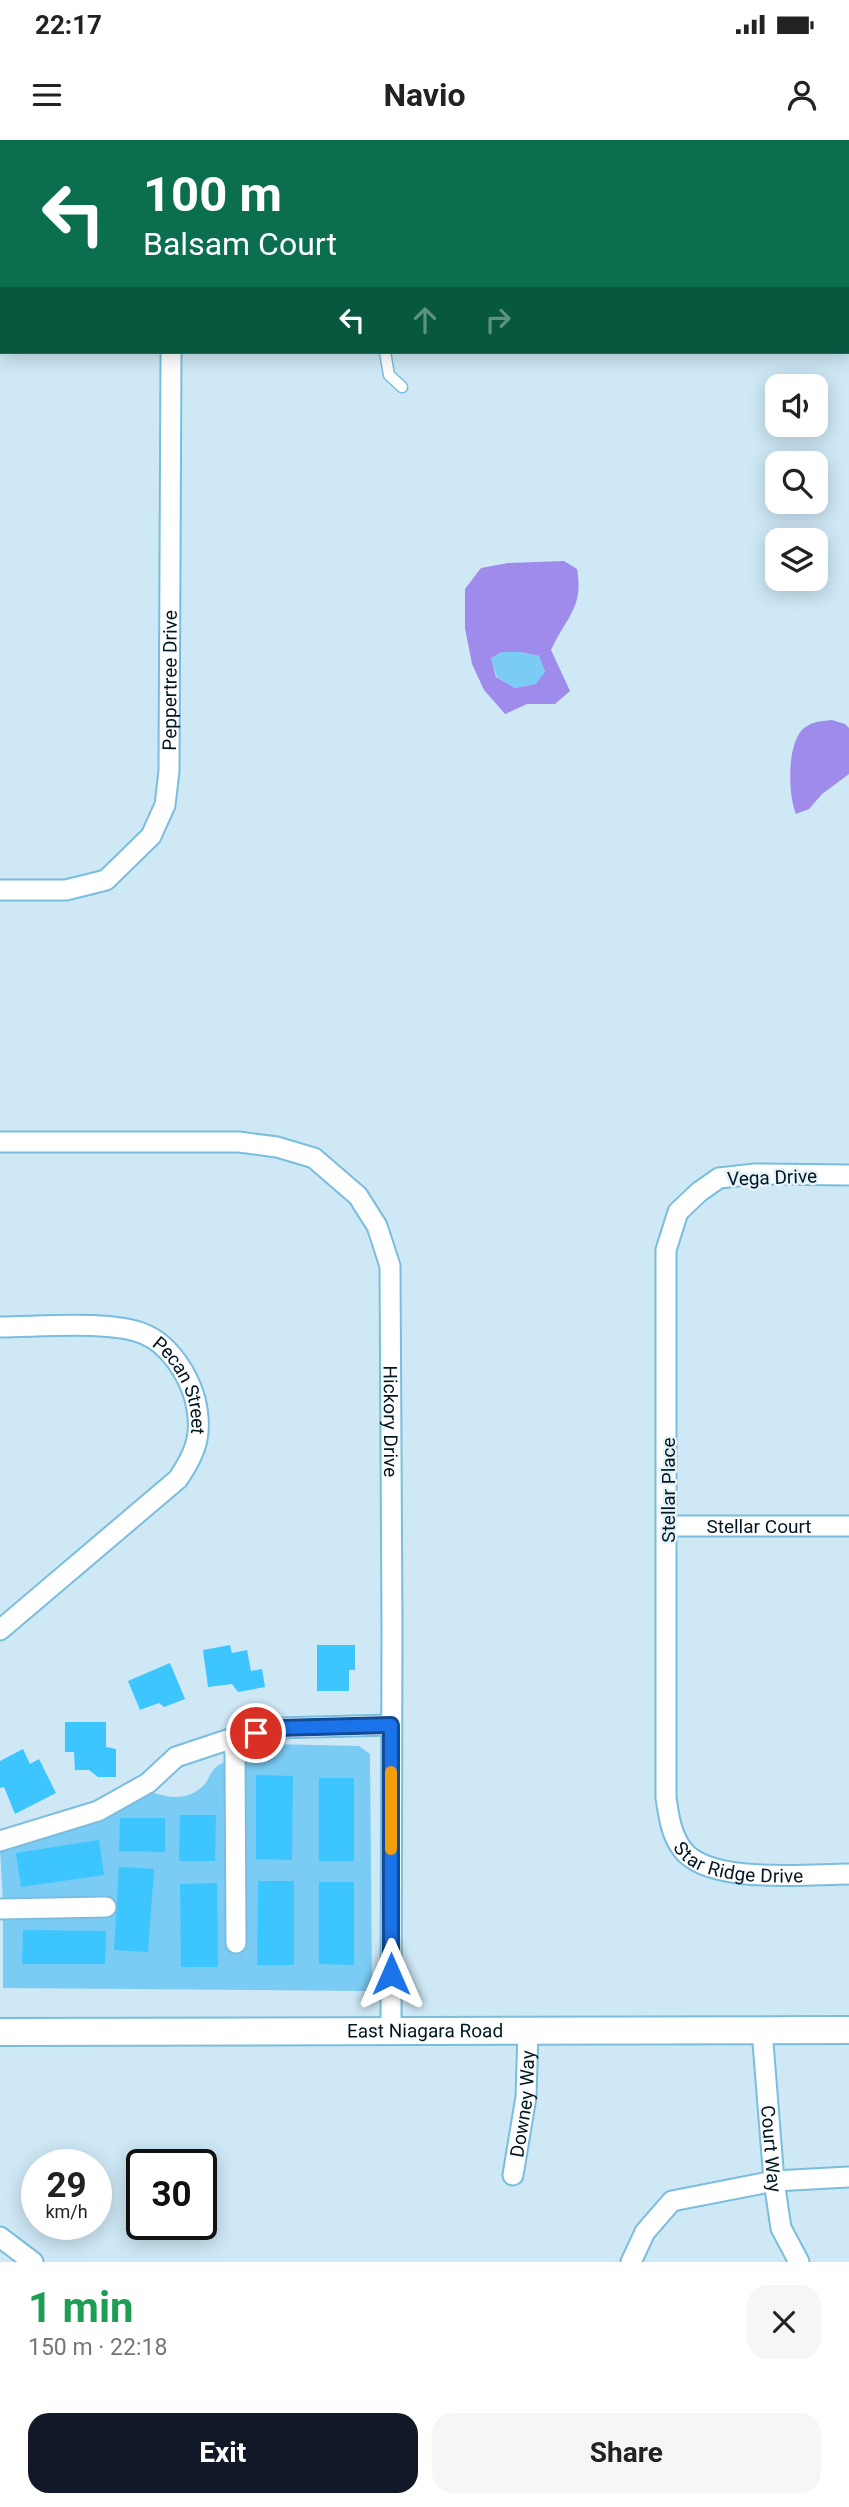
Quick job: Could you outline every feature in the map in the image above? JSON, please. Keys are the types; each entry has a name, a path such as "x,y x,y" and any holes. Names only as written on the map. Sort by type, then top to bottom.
{"street":[{"name":"Peppertree Drive","path":"0,890 66,890 106,880 151,836 165,806 169,771 171,354"},
{"name":"Hickory Drive","path":"0,1142 239,1142 277,1147 314,1158 358,1196 377,1226 390,1266 391,2029"},
{"name":"Vega Drive","path":"699,1192 719,1178 755,1174 849,1175"},
{"name":"Stellar Place","path":"666,1798 666,1250 678,1212 699,1192"},
{"name":"Pecan Street","path":"0,1327 115,1327 145,1334 166,1348 190,1382 200,1435 191,1459 178,1479 0,1630"},
{"name":"Stellar Court","path":"668,1525 849,1526"},
{"path":"0,1841 98,1811 148,1783 176,1757 233,1738 278,1728 391,1725"},
{"path":"233,1738 236,1943"},
{"name":"Star Ridge Drive","path":"666,1798 670,1826 683,1850 701,1866 730,1873 849,1874"},
{"path":"0,1909 106,1907"},
{"name":"Court Way","path":"762,2030 774,2181 781,2228 799,2262"},
{"name":"East Niagara Road","path":"0,2032 849,2030"},
{"name":"Downey Way","path":"513,2175 526,2097 528,2031"},
{"path":"631,2262 645,2232 672,2200 774,2181 849,2177"},
{"path":"0,2237 33,2262"}],"lane":[{"path":"385,354 389,375 402,387"}],"shaded area":[{"path":"564,561 577,569 579,582 576,603 551,650 570,691 555,704 527,704 505,714 484,690 472,664 465,628 465,589 481,568 508,563","holes":["502,652 539,656 545,672 536,684 515,688 496,677 491,658"]},
{"path":"502,652 539,656 545,672 537,684 515,688 497,677 491,658"},
{"path":"832,720 849,728 849,774 822,794 809,809 796,814 791,795 790,772 796,739 808,726"},
{"path":"271,1744 359,1746 370,1754 372,1987 367,1991 3,1988 0,1850 147,1790 176,1797 190,1794 203,1786 219,1765"}],"building":[{"path":"230,1645 232,1653 247,1650 251,1671 262,1669 265,1687 238,1692 232,1684 208,1687 203,1650"},
{"path":"317,1645 355,1645 355,1670 349,1670 349,1691 317,1691"},
{"path":"170,1663 185,1699 164,1707 159,1703 140,1710 128,1681"},
{"path":"65,1722 106,1722 106,1747 116,1749 116,1777 98,1777 89,1770 75,1770 74,1752 65,1752"},
{"path":"23,1749 30,1764 39,1759 56,1793 15,1814 4,1787 0,1788 0,1761"},
{"path":"256,1775 293,1776 292,1860 256,1859"},
{"path":"319,1778 354,1778 354,1861 319,1861"},
{"path":"180,1815 216,1815 215,1861 179,1861"},
{"path":"120,1818 165,1818 165,1852 119,1851"},
{"path":"99,1840 104,1875 21,1887 16,1853"},
{"path":"119,1867 154,1869 148,1952 114,1950"},
{"path":"258,1881 294,1881 294,1965 257,1965"},
{"path":"319,1882 354,1882 354,1965 319,1964"},
{"path":"217,1883 218,1967 181,1967 180,1884"},
{"path":"23,1930 106,1931 105,1964 22,1964"}],"slow traffic":[{"path":"391,1772 391,1849"}],"route":[{"path":"256,1733 278,1728 391,1725 391,1974"}]}
